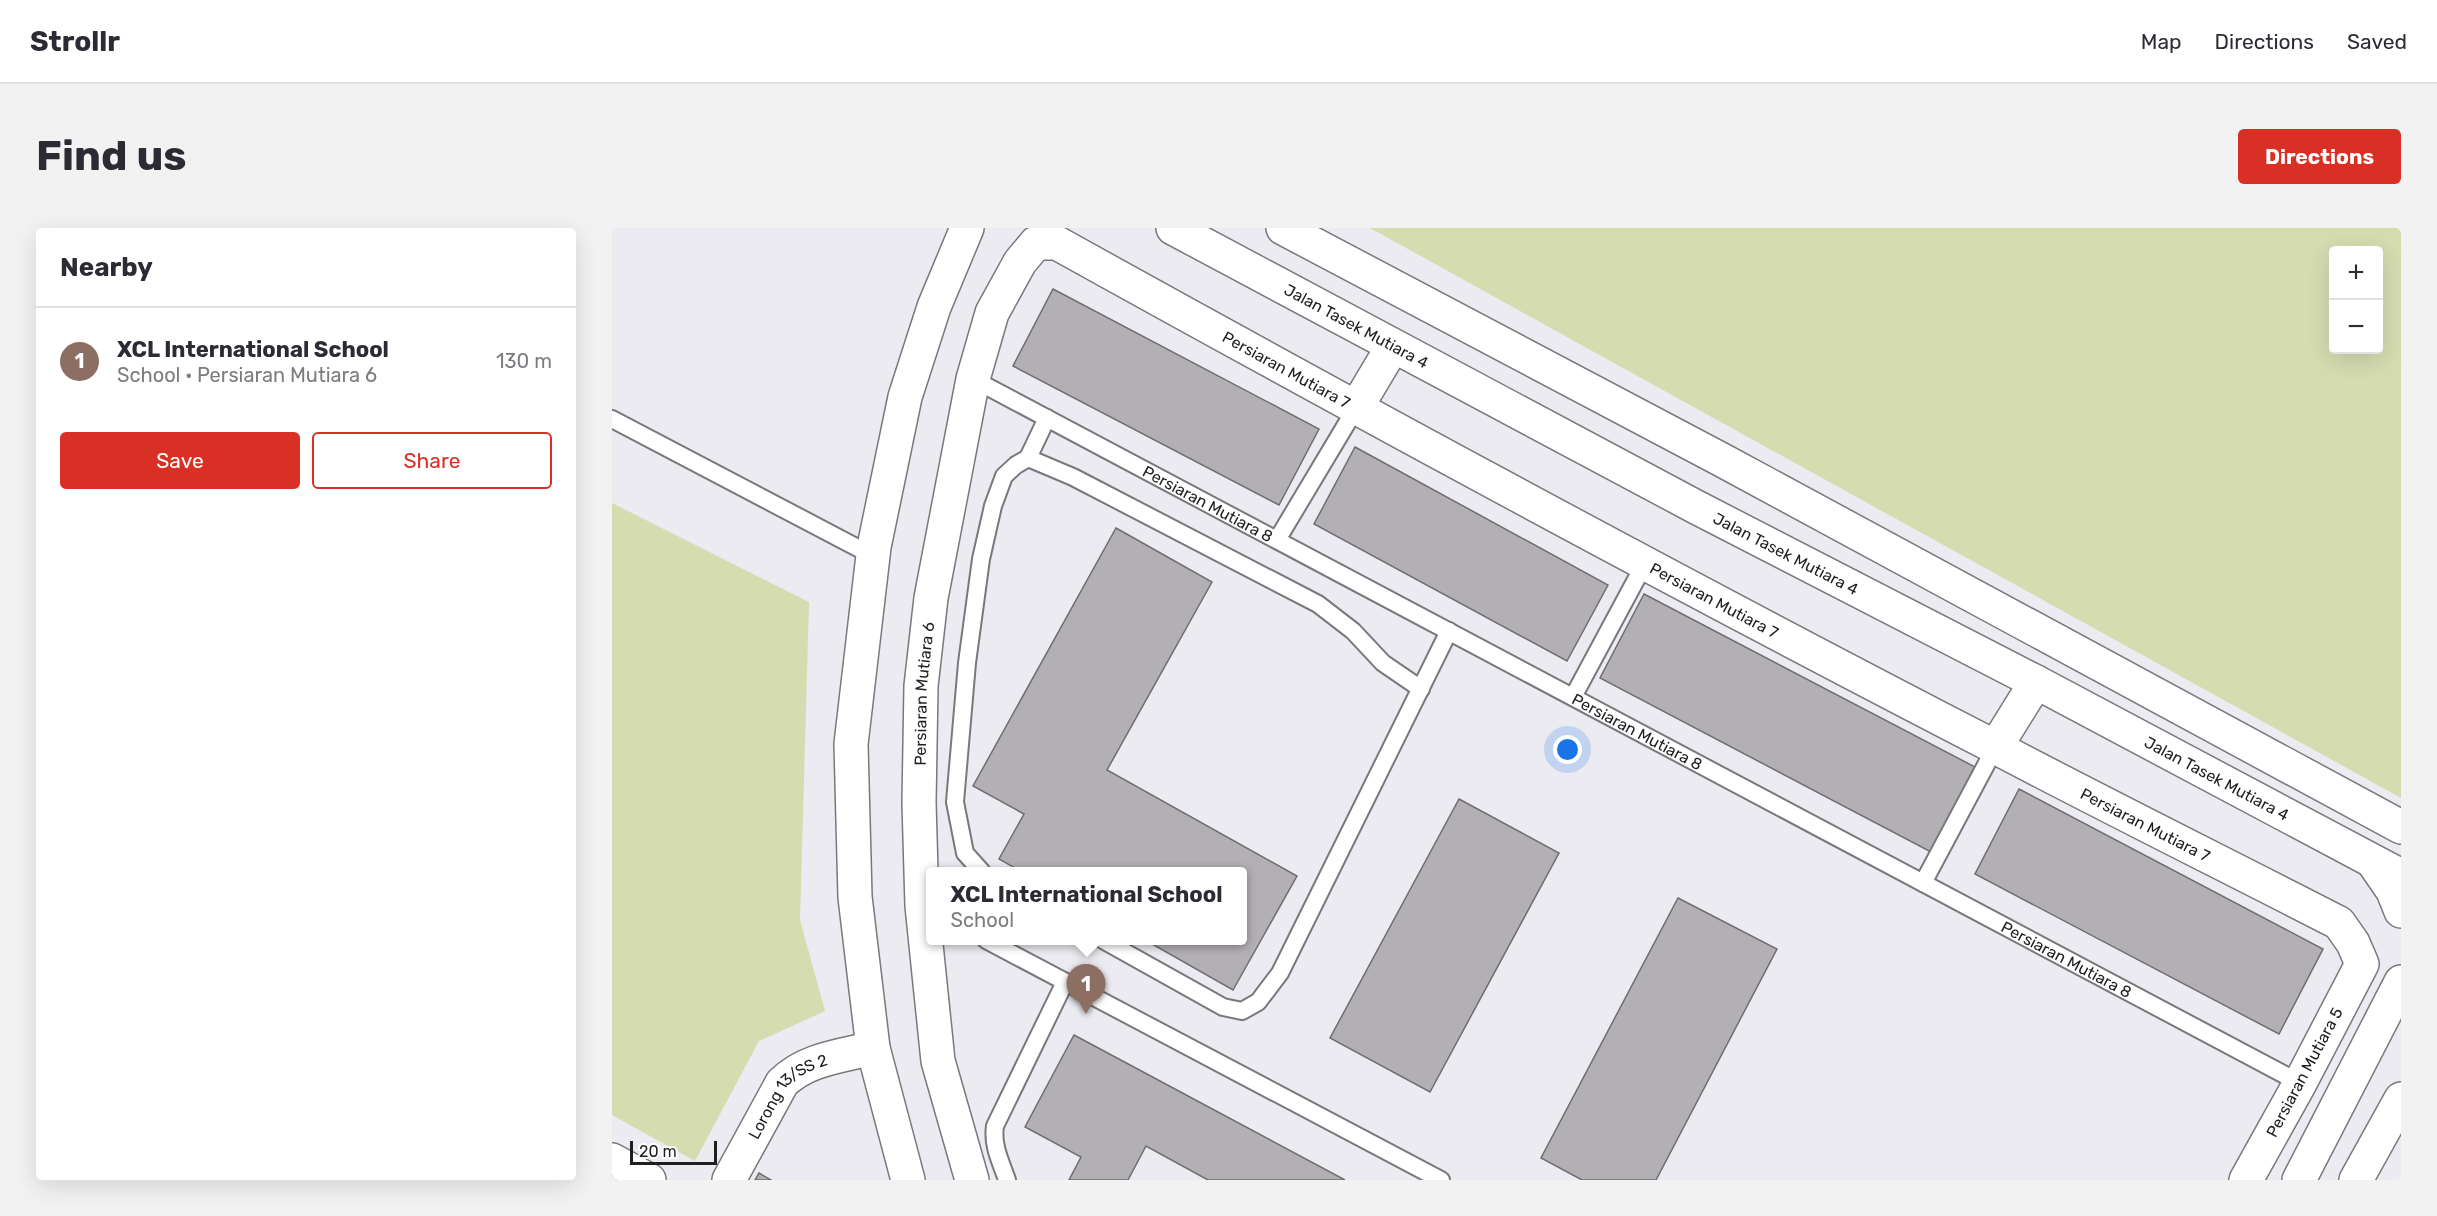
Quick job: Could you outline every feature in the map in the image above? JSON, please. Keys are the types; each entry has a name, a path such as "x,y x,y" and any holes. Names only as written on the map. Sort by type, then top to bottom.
{"street":[{"path":"900,1174 873,1048 855,897 851,744 873,556 905,397 934,307 967,228"},
{"name":"Jalan Tasek Mutiara 4","path":"1173,228 1696,507 2036,682 2387,869"},
{"path":"1282,228 1722,460 2397,822"},
{"name":"Persiaran Mutiara 6","path":"926,909 919,803 921,686 930,598 973,379 992,313 1020,262 1036,243 1057,243"},
{"name":"Persiaran Mutiara 7","path":"1057,243 1356,408 1645,563 1995,748 2339,922 2353,943 2362,964"},
{"path":"1356,408 1393,346"},
{"path":"1696,507 1722,460"},
{"path":"1995,748 2036,682"},
{"path":"2387,869 2401,911"},
{"name":"Persiaran Mutiara 6","path":"929,945 938,1061 972,1180"},
{"name":"Persiaran Mutiara 5","path":"2246,1180 2362,964"},
{"path":"2299,1180 2401,981"},
{"name":"Lorong 13/SS 2","path":"729,1180 782,1083 794,1071 814,1062 873,1048"},
{"path":"2356,1180 2401,1099"},
{"path":"612,1160 649,1180"}],"lane":[{"name":"Persiaran Mutiara 8","path":"973,379 2300,1083"},
{"path":"1277,540 1356,408"},
{"path":"978,867 966,853 955,802 967,663 981,559 993,506 1004,476 1028,458 1047,418"},
{"path":"612,419 873,556"},
{"path":"1028,458 1073,477 1318,604 1353,631 1383,663 1420,689"},
{"path":"1573,697 1645,563"},
{"path":"1113,945 1223,1007 1242,1011 1258,1002 1280,973 1449,631"},
{"path":"1923,883 1995,748"},
{"path":"995,945 1441,1180"},
{"path":"1007,1180 996,1149 995,1126 1065,982"}],"green space":[{"path":"1370,228 2401,228 2401,798"},
{"path":"612,503 809,602 800,920 825,1011 759,1041 695,1161 612,1115"}],"building":[{"path":"1053,289 1319,429 1279,505 1013,366"},
{"path":"1355,447 1608,585 1567,661 1314,524"},
{"path":"1116,528 1212,582 1107,770 1297,876 1233,990 1154,945 1247,945 1247,867 1013,867 999,859 1024,814 973,786"},
{"path":"1644,594 1975,767 1931,852 1600,678"},
{"path":"2019,789 2323,949 2279,1034 1975,874"},
{"path":"1459,799 1559,853 1430,1092 1330,1038"},
{"path":"1678,898 1777,949 1656,1180 1582,1180 1541,1158"},
{"path":"1074,1035 1345,1180 1208,1180 1146,1146 1128,1180 1069,1180 1081,1157 1025,1127"},
{"path":"759,1173 771,1180 755,1180"}],"place":[{"name":"XCL International School","path":"1086,1014"}]}
